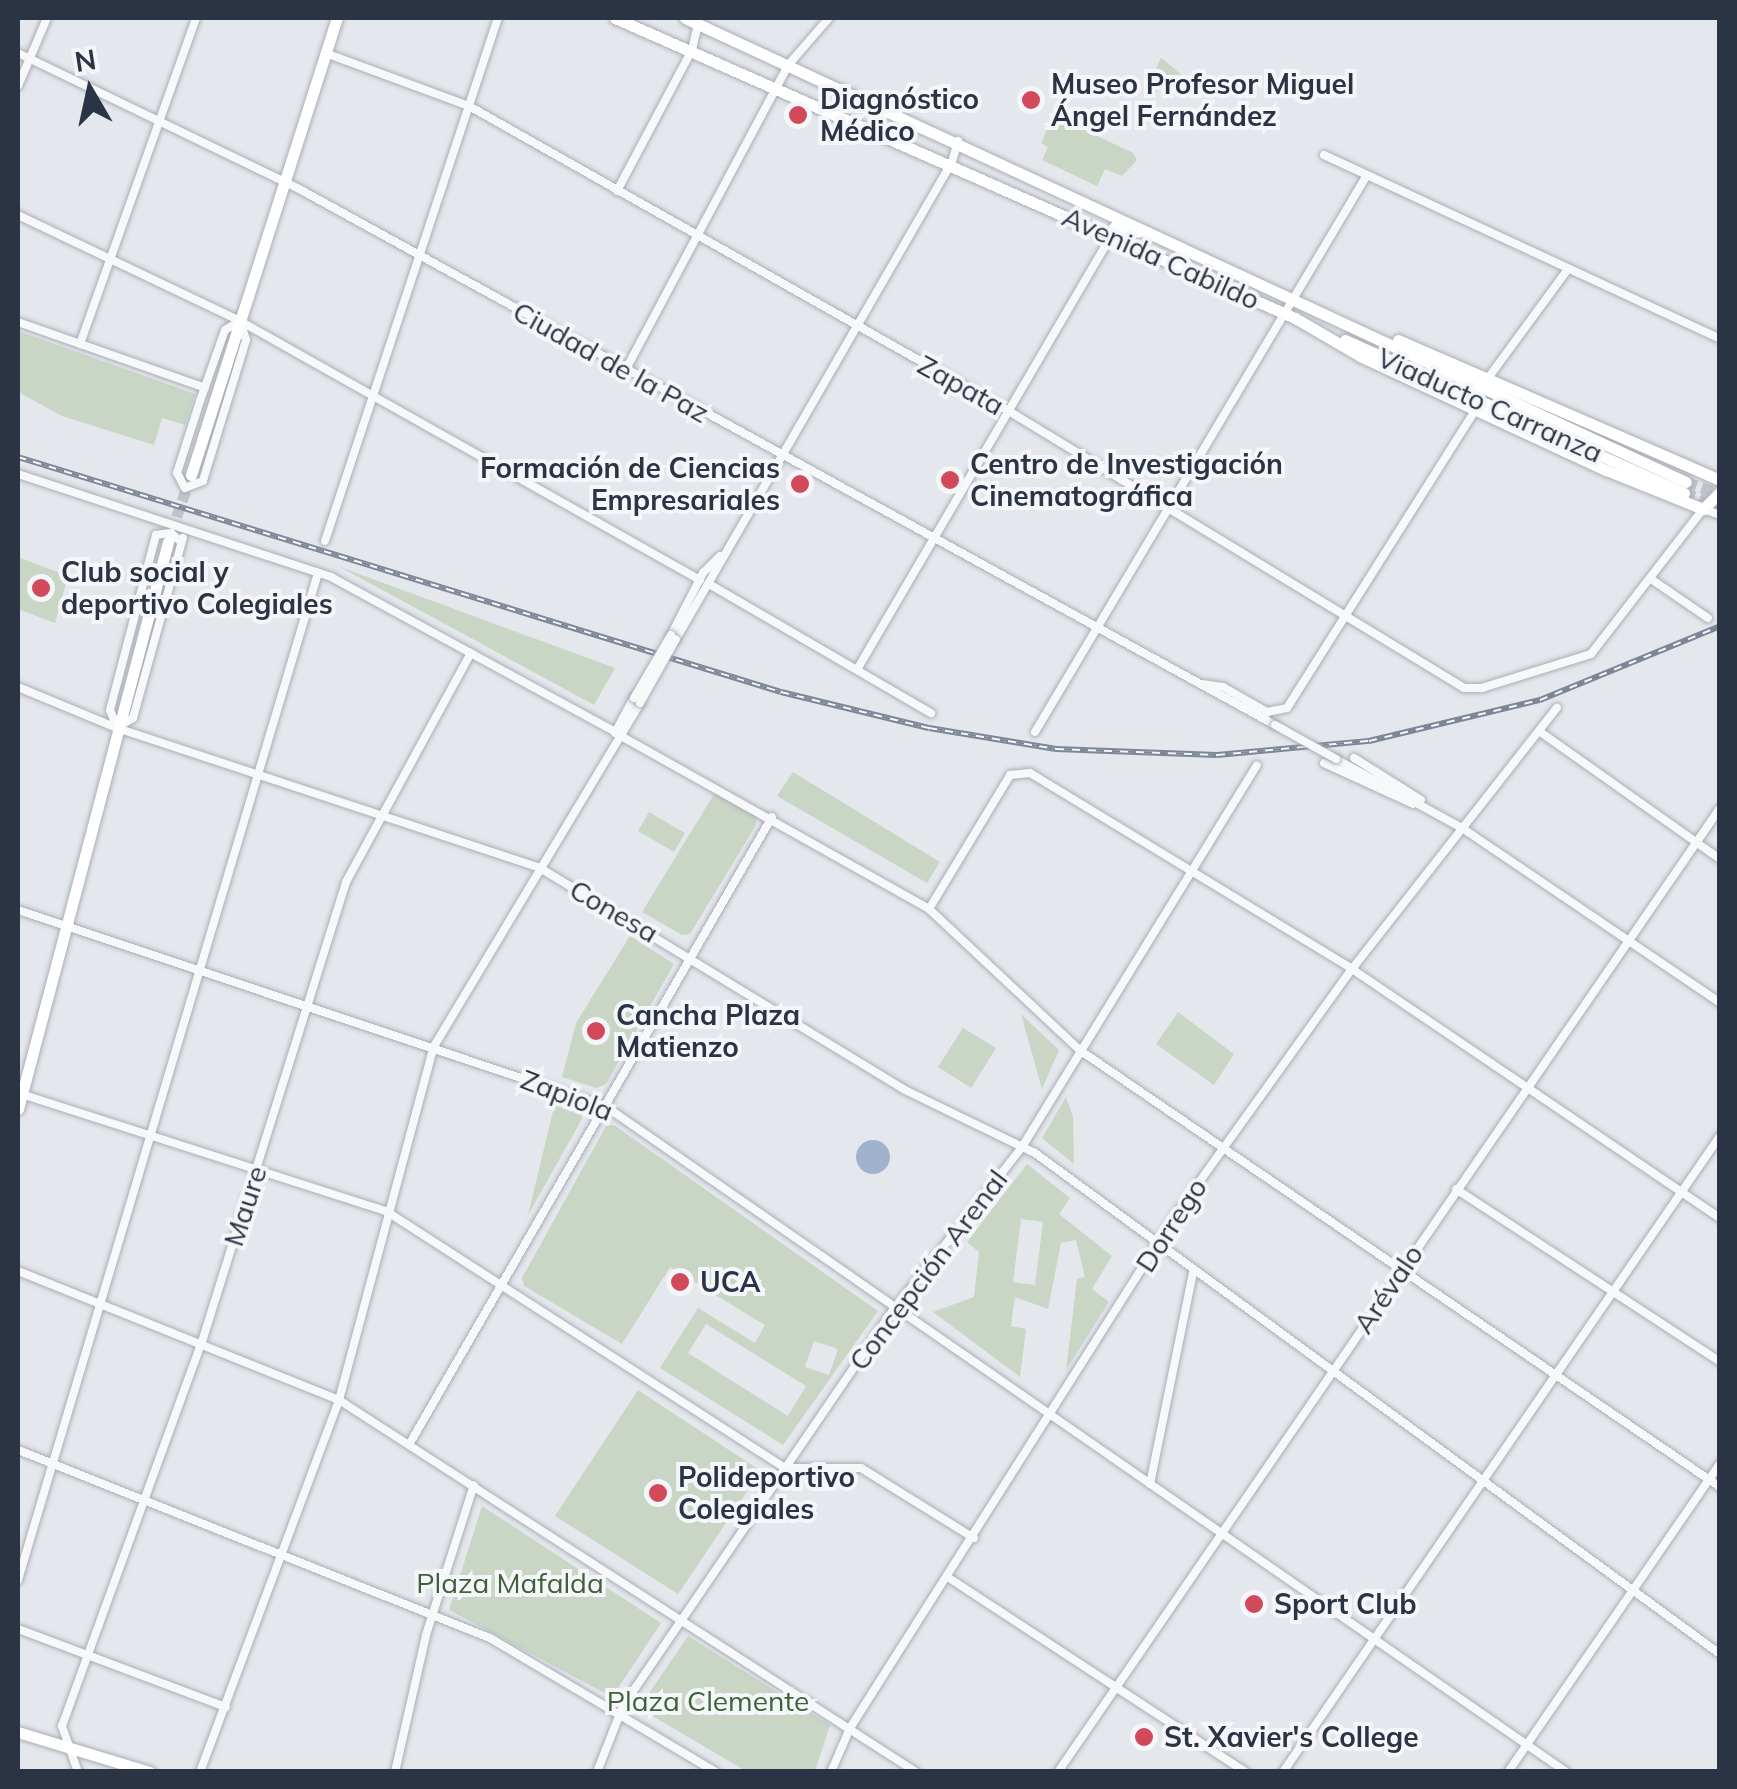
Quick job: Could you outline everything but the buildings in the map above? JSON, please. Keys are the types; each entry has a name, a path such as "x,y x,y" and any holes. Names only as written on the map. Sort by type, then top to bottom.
{"main road":[{"path":"191,475 336,18"},
{"name":"Avenida Cabildo","path":"614,18 1112,232 1296,318 1360,356 1703,509"},
{"name":"Avenida Cabildo","path":"692,20 958,140 1290,298 1720,480"},
{"path":"1112,232 1128,227 1221,267"},
{"name":"Viaducto Carranza","path":"1296,318 1685,487 1306,305"},
{"path":"1703,509 1720,492"},
{"path":"18,1110 19,1093 118,728 174,542"},
{"path":"18,1732 150,1772"}],"street":[{"path":"18,86 47,18"},
{"path":"80,344 196,18"},
{"path":"325,541 498,18"},
{"path":"626,370 789,64 829,18"},
{"path":"617,191 692,50 692,20"},
{"name":"Zapata","path":"326,53 469,106 1008,410 1464,688 1482,688 1590,654 1651,579"},
{"name":"Ciudad de la Paz","path":"18,54 284,182 780,458 1428,808 1720,1003"},
{"path":"673,637 710,584 723,553 952,162 958,140"},
{"path":"1324,155 1720,339"},
{"path":"1036,732 1290,298 1367,175"},
{"path":"18,216 240,321 700,580"},
{"path":"858,668 1112,232"},
{"path":"1486,381 1568,269"},
{"path":"240,321 246,340 203,481 188,489 180,484 178,473 224,330 240,321"},
{"path":"18,322 205,388"},
{"path":"1346,614 1476,409"},
{"path":"18,474 318,573 772,817 930,909 1081,1051 1720,1487"},
{"path":"1708,618 1651,579 1703,509 1720,515"},
{"path":"174,542 189,531"},
{"path":"200,1772 339,1400 386,1211 433,1048 611,747 700,580 723,553"},
{"path":"18,1580 50,1463 203,971 318,573"},
{"path":"700,580 700,598"},
{"path":"710,584 931,712"},
{"name":"Ciudad de la Paz","path":"1197,684 1222,687 1279,714 1346,614"},
{"name":"Maure","path":"78,1772 62,1726 201,1344 346,882 379,815 471,653"},
{"name":"Conesa","path":"18,687 118,728 540,868 692,956 904,1090 1022,1147 1720,1654"},
{"name":"Dorrego","path":"831,1772 850,1728 1221,1150 1352,969 1557,708"},
{"path":"1539,731 1720,858"},
{"name":"Ciudad de la Paz","path":"1354,758 1428,808"},
{"name":"Ciudad de la Paz","path":"1324,763 1398,800 1428,808"},
{"name":"Concepción Arenal","path":"596,1772 617,1717 785,1468 895,1308 1022,1147 1256,765"},
{"path":"930,909 1015,771 1030,773 1352,969 1720,1218"},
{"name":"Arévalo","path":"1058,1772 1720,808"},
{"path":"410,1443 505,1288 772,817"},
{"name":"Zapiola","path":"18,910 605,1106 1566,1772"},
{"path":"19,1093 386,1211 785,1468 861,1468 974,1538"},
{"path":"1282,1772 1720,1136"},
{"path":"1456,1189 1720,1362"},
{"path":"18,1271 339,1400 916,1772"},
{"path":"1150,1484 1193,1273"},
{"path":"18,1450 433,1612 490,1638 617,1717 716,1772"},
{"path":"1508,1772 1720,1464"},
{"path":"394,1772 433,1612 474,1485"},
{"path":"949,1578 1246,1772"},
{"path":"18,1628 226,1707"}],"green space":[{"path":"1161,58 1193,85 1186,89 1164,78 1156,93 1147,88"},
{"path":"1053,115 1133,153 1137,160 1122,176 1105,169 1097,186 1042,160 1048,147 1041,143"},
{"path":"18,331 195,394 185,425 162,418 154,445 62,416 18,392"},
{"name":"Club social y deportivo Colegiales","path":"18,557 68,576 55,623 18,609"},
{"path":"340,567 615,668 594,705"},
{"path":"793,772 940,862 927,883 777,796"},
{"path":"716,791 757,816 756,825 690,934 682,935 642,912"},
{"path":"649,812 685,833 674,852 638,831"},
{"path":"630,936 674,964 606,1084 596,1088 562,1077 576,1023"},
{"path":"1178,1012 1234,1054 1214,1085 1156,1044"},
{"path":"1021,1014 1059,1050 1042,1089"},
{"path":"963,1028 996,1048 971,1088 938,1067"},
{"path":"1066,1097 1073,1117 1074,1164 1042,1138"},
{"path":"555,1103 581,1112 582,1119 528,1215"},
{"name":"UCA","path":"614,1125 878,1311 783,1445 660,1368 698,1308 755,1343 765,1325 670,1267 622,1344 524,1286 522,1278 606,1126","holes":["706,1324 806,1386 788,1416 688,1353","814,1341 838,1349 829,1375 805,1367"]},
{"path":"1027,1164 1070,1198 1059,1214 1112,1256 1092,1289 1109,1302 1066,1370 1077,1279 1085,1277 1076,1240 1061,1243 1048,1309 1015,1297 1011,1326 1026,1329 1020,1377 933,1312 974,1297 979,1252 967,1242","holes":["1021,1219 1043,1222 1035,1285 1013,1282"]},
{"name":"Polideportivo Colegiales","path":"638,1390 761,1471 678,1594 555,1516"},
{"name":"Plaza Mafalda","path":"482,1506 661,1623 612,1697 449,1610"},
{"name":"Plaza Clemente","path":"688,1636 830,1725 815,1771 746,1771 639,1708"}],"water":[{"path":"873,1140 885,1145 890,1157 885,1169 873,1174 861,1169 856,1157 861,1145"}],"tunnel":[{"path":"171,532 190,479"},
{"path":"1686,482 1720,493"},
{"path":"1684,493 1720,505"}],"railway":[{"path":"18,457 781,692 929,728 1056,749 1217,755 1369,741 1540,700 1720,626"}],"place":[{"name":"Museo Profesor Miguel Ángel Fernández","path":"1031,100"},
{"name":"Diagnóstico Médico","path":"798,115"},
{"name":"Centro de Investigación Cinematográfica","path":"950,480"},
{"name":"Formación de Ciencias Empresariales","path":"800,484"},
{"name":"Club social y deportivo Colegiales","path":"41,588"},
{"name":"Cancha Plaza Matienzo","path":"596,1031"},
{"name":"UCA","path":"680,1282"},
{"name":"Polideportivo Colegiales","path":"658,1493"},
{"name":"Sport Club","path":"1254,1604"},
{"name":"St. Xavier's College","path":"1144,1737"}]}
